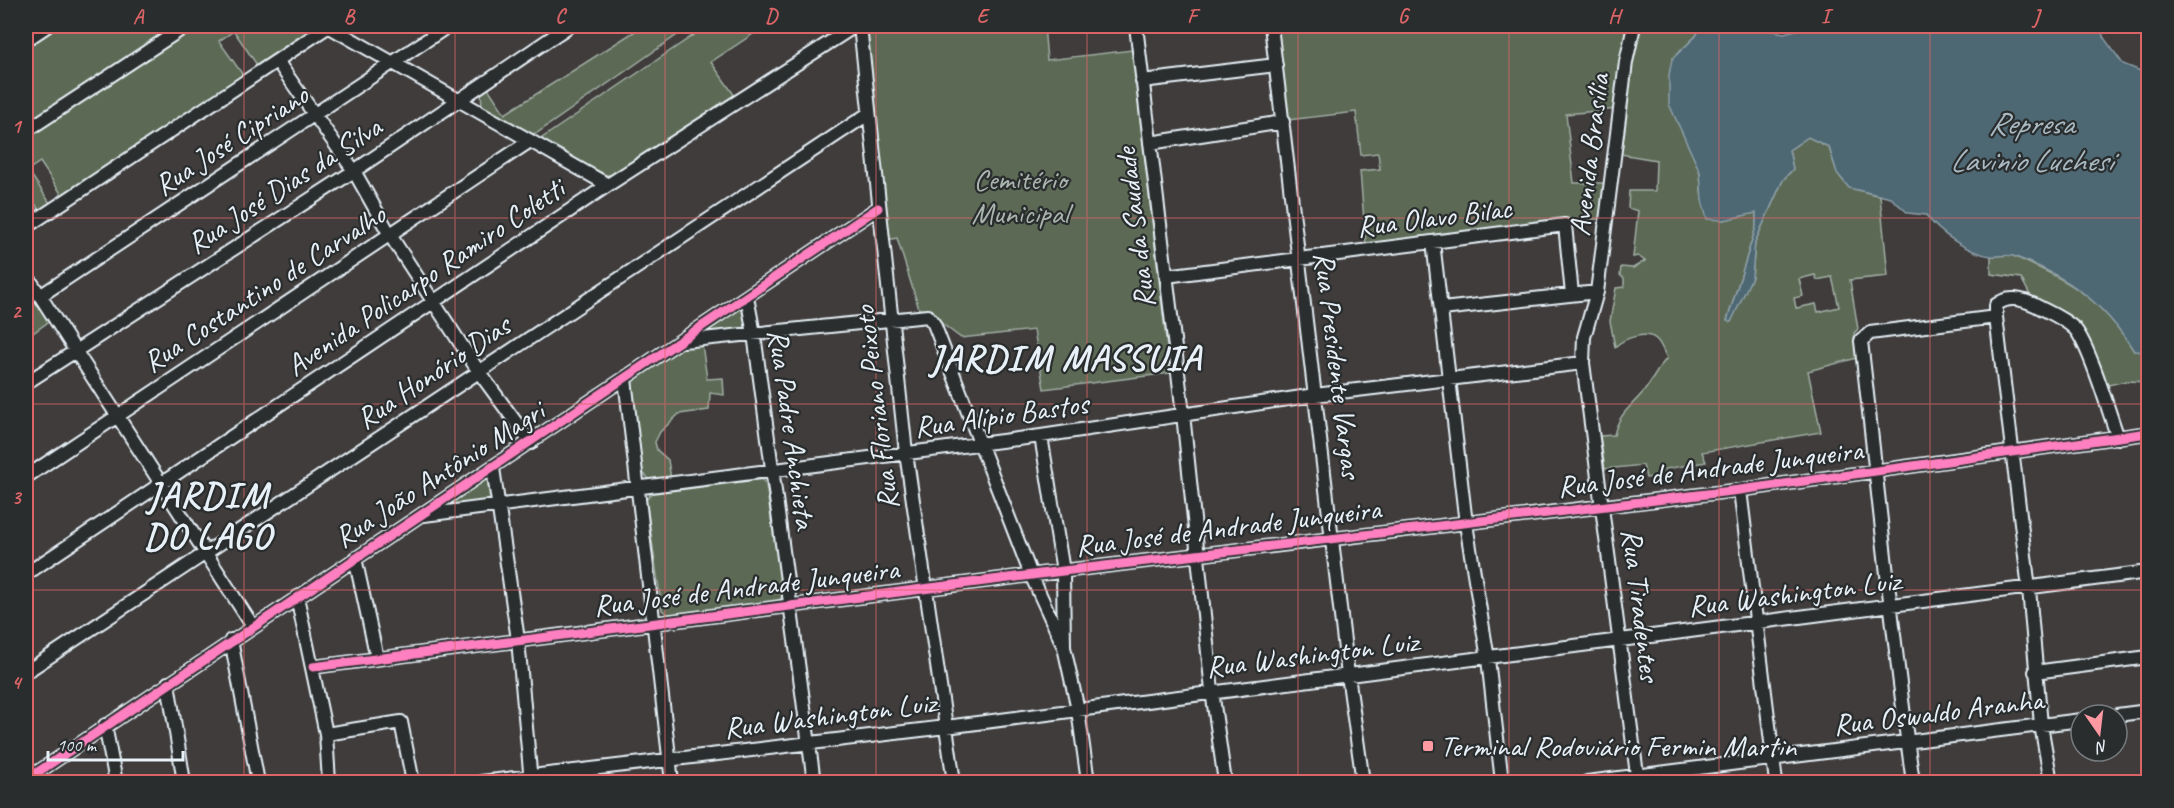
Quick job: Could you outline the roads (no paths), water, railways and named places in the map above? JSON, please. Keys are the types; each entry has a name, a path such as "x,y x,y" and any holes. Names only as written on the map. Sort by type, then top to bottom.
{"street":[{"path":"26,40 47,26"},
{"path":"26,131 186,26"},
{"path":"26,227 328,26 391,64 461,99 608,185"},
{"name":"Rua José Cipriano","path":"40,296 448,26"},
{"name":"Rua José Dias da Silva","path":"26,383 354,171 568,26"},
{"name":"Avenida Policarpo Ramiro Coletti","path":"26,574 608,185 855,26"},
{"name":"Rua Floriano Peixoto","path":"860,26 906,453 924,590 954,783"},
{"name":"Rua Presidente Vargas","path":"1271,26 1334,539 1348,675 1363,783"},
{"name":"Avenida Brasília","path":"1598,292 1626,62 1635,26"},
{"name":"Rua da Saudade","path":"1139,27 1142,81 1183,414 1212,691 1225,783"},
{"path":"277,61 317,114 354,171 390,235 478,372 531,443"},
{"path":"1142,81 1276,65"},
{"name":"Rua Honório Dias","path":"26,672 868,114"},
{"path":"1150,142 1283,122"},
{"name":"Rua Costantino de Carvalho","path":"26,477 530,141"},
{"name":"Rua João Antônio Magri","path":"26,780 252,625 424,515 878,208"},
{"name":"Rua Olavo Bilac","path":"1166,276 1565,225 1572,294"},
{"path":"1433,242 1451,378 1466,524 1488,659 1502,783"},
{"path":"26,274 252,625"},
{"path":"1442,309 1598,292"},
{"name":"Rua Tiradentes","path":"1598,292 1584,337 1584,363 1638,779"},
{"name":"Rua Padre Anchieta","path":"747,297 754,334 814,783"},
{"path":"2051,783 2041,725 2029,589 1996,305 2009,298 2018,299 2062,318 2075,330 2084,346 2118,438"},
{"path":"682,341 928,316 934,324 1031,575 1064,647"},
{"path":"1913,783 1890,607 1877,471 1861,341 1870,333 1996,317"},
{"name":"Rua Alípio Bastos","path":"424,515 1041,436 1315,395 1584,363"},
{"path":"625,379 672,783"},
{"name":"Rua José de Andrade Junqueira","path":"313,668 652,622 1740,490 2148,434"},
{"path":"1041,436 1063,571 1064,647 1078,710 1088,783"},
{"path":"493,468 518,640 531,779"},
{"path":"1740,490 1776,783"},
{"path":"355,558 377,658"},
{"name":"Rua Washington Luiz","path":"482,783 531,779 808,741 946,727 1212,691 1488,659 2148,573"},
{"path":"297,597 326,734 329,783"},
{"path":"231,640 258,783"},
{"path":"2035,672 2148,657"},
{"path":"168,683 184,783"},
{"path":"2129,713 2148,711"},
{"path":"326,734 401,722 413,783"},
{"name":"Rua Oswaldo Aranha","path":"1587,783 1638,779 1773,759 2069,722"},
{"path":"105,726 116,783"},
{"path":"40,770 43,783"}],"water":[{"name":"Represa Lavinio Luchesi","path":"1701,26 1768,26 1769,30 1784,33 1811,26 2099,26 2104,38 2123,64 2148,74 2148,352 2134,351 2097,305 2050,272 2013,256 1991,256 1973,251 1946,235 1926,215 1908,213 1891,198 1849,188 1837,173 1829,147 1808,137 1789,150 1793,169 1783,180 1755,242 1752,277 1731,322 1727,321 1756,227 1756,213 1724,220 1707,219 1702,200 1700,172 1669,104 1669,75 1672,59 1696,36"}],"place":[{"name":"Terminal Rodoviário Fermin Martin","path":"1428,746"}],"district":[{"name":"JARDIM MASSUIA","path":"1066,357"},
{"name":"JARDIM DO LAGO","path":"208,514"}],"park label":[{"name":"Cemitério Municipal","path":"1020,196"}]}
